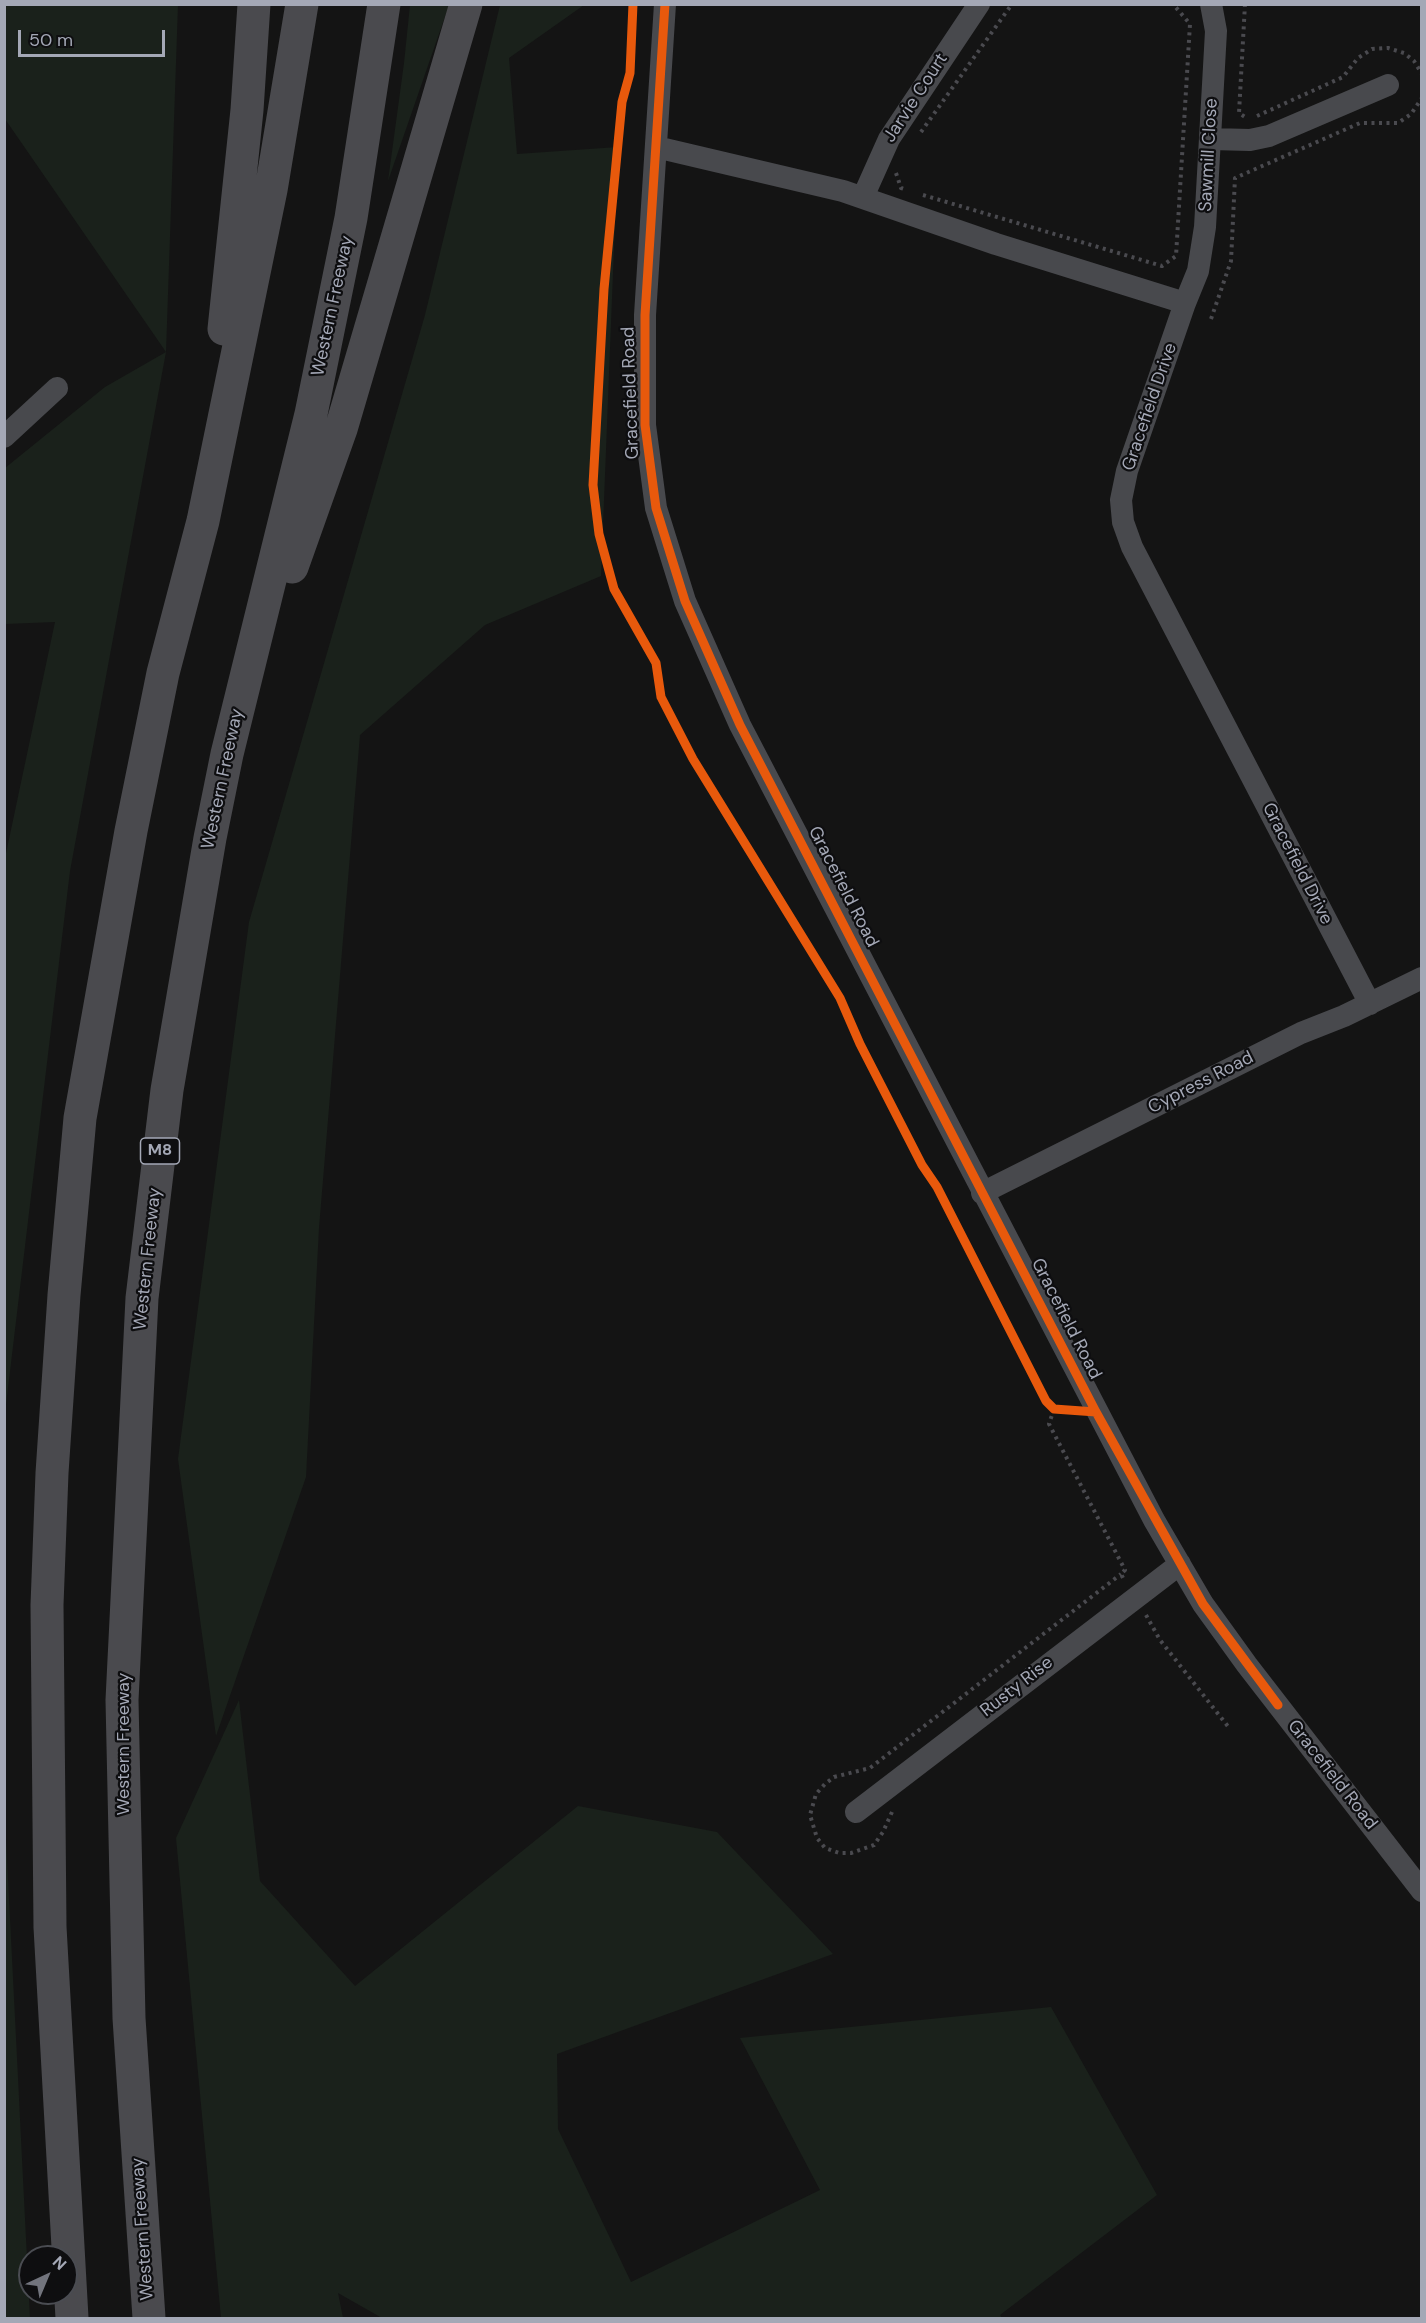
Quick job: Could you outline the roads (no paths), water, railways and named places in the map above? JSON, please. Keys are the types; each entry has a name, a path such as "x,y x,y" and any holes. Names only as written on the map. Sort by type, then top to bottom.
{"highway":[{"path":"203,521 247,110 254,4"},
{"path":"72,2319 50,1927 47,1605 52,1473 64,1296 80,1118 131,831 163,673 203,521 272,190 302,4"},
{"name":"Western Freeway","path":"149,2319 129,2018 122,1700 142,1298 167,1090 226,754 311,414 351,218 384,4"},
{"path":"226,754 341,429 466,4"}],"street":[{"name":"Gracefield Road","path":"665,4 645,315 645,424 653,491 671,562 700,639 740,724 1096,1412 1203,1604 1247,1665 1422,1891"},
{"name":"Jarvie Court","path":"862,197 889,138 979,4"},
{"name":"Sawmill Close","path":"1185,303 1198,271 1204,239 1216,31 1211,4"},
{"path":"1211,139 1251,140 1269,136 1388,85"},
{"path":"656,147 862,197 996,244 1185,303"},
{"name":"Gracefield Drive","path":"1185,303 1127,471 1121,500 1123,522 1132,547 1370,1004"},
{"path":"4,437 57,387"},
{"name":"Cypress Road","path":"982,1193 1301,1033 1370,1004 1422,978"},
{"name":"Rusty Rise","path":"855,1812 1180,1564"}]}
